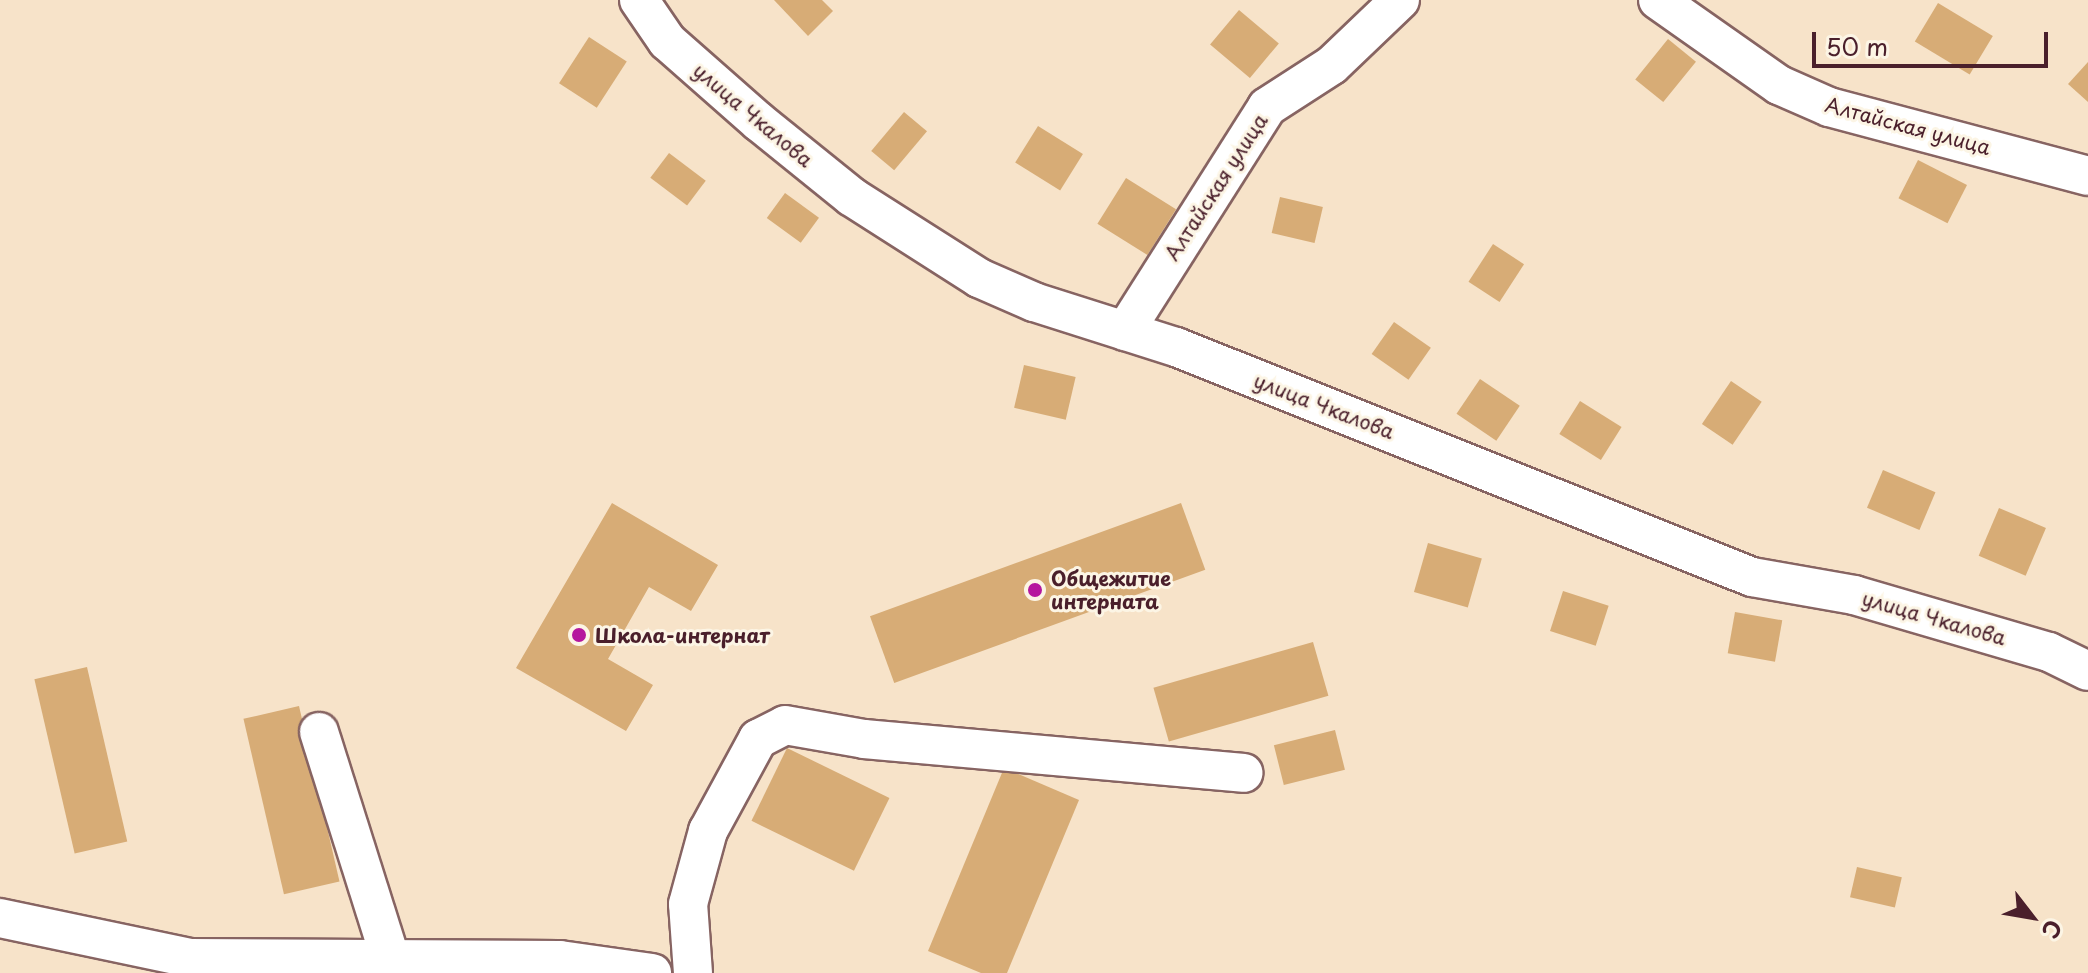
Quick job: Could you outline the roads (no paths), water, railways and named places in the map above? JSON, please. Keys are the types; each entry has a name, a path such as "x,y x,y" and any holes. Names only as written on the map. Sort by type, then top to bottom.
{"street":[{"name":"улица Чкалова","path":"639,0 667,41 852,197 979,278 1467,460 1752,577 1854,595 2049,652 2088,671"},
{"name":"Алтайская улица","path":"1125,331 1267,107 1332,65 1400,0"},
{"name":"Алтайская улица","path":"1658,0 1779,85 1829,107 2088,176"},
{"path":"693,973 688,904 708,831 758,739 785,725 864,739 1243,773"},
{"path":"319,732 391,961"},
{"path":"0,918 189,958 560,960 652,973"}],"place":[{"name":"Общежитие интерната","path":"1035,590"},
{"name":"Школа-интернат","path":"579,635"}]}
